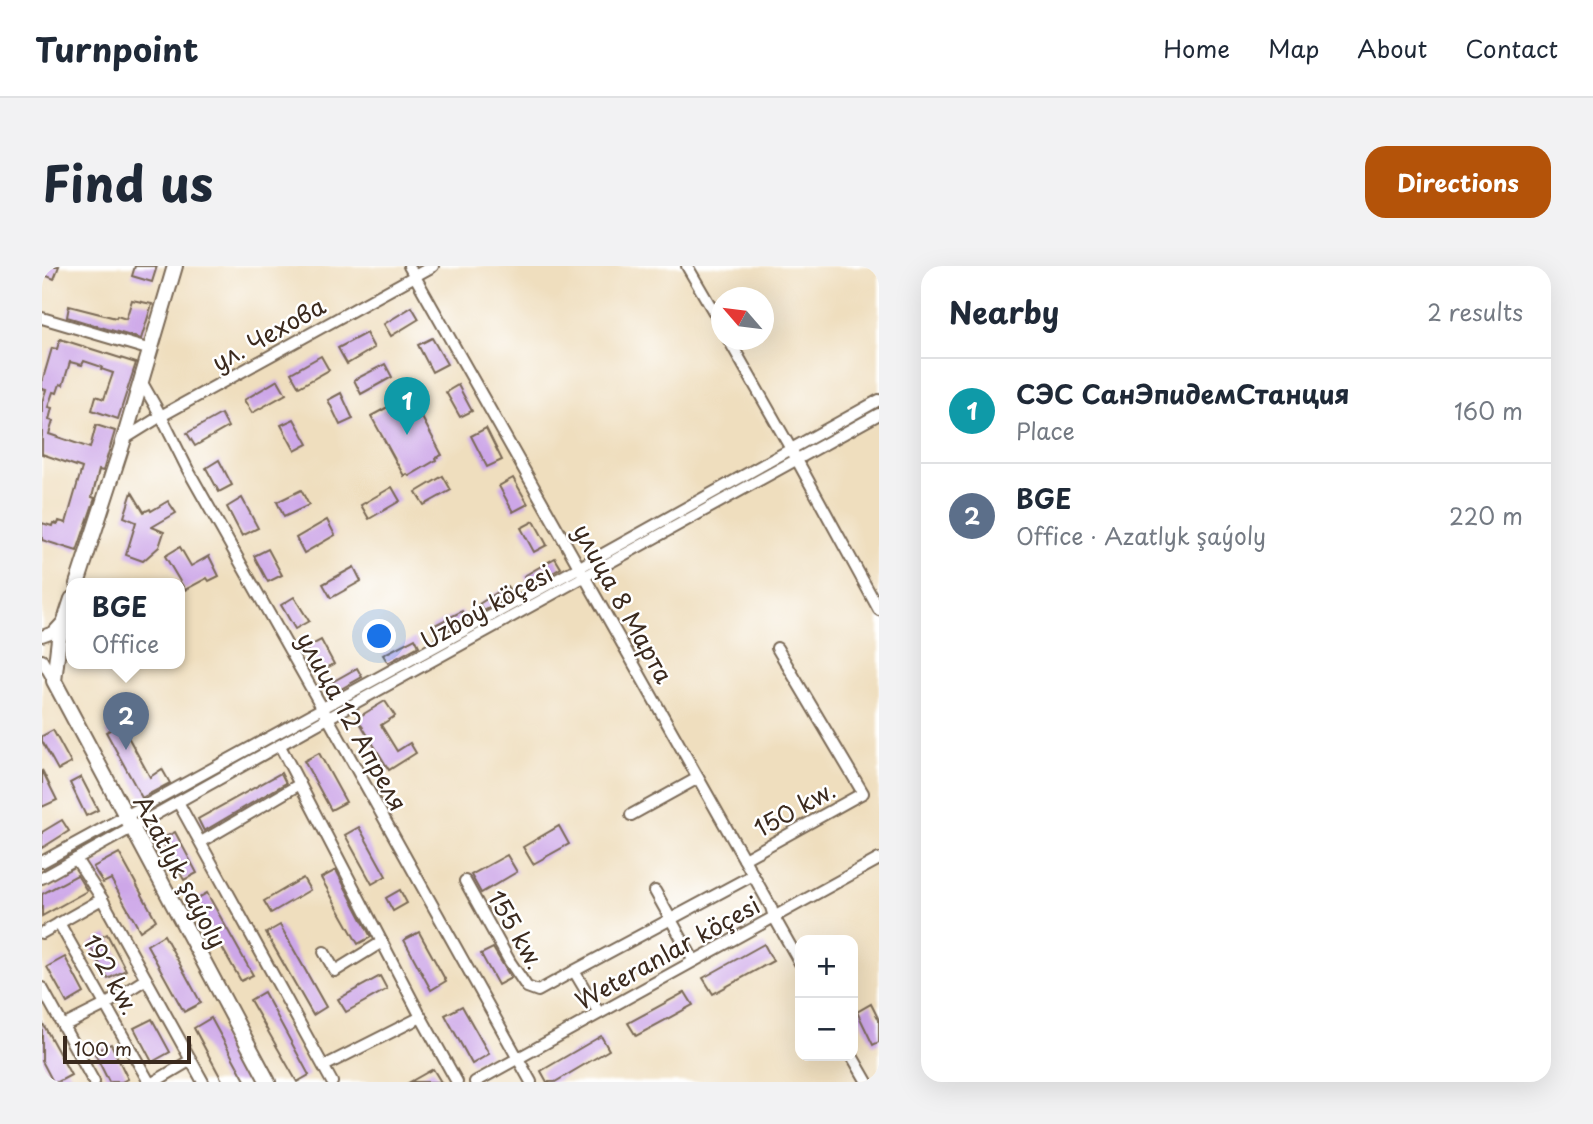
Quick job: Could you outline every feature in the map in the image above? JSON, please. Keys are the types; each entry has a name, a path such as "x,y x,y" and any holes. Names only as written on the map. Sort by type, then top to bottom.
{"main road":[{"path":"79,578 124,439 175,266"},
{"path":"54,681 59,639 66,616"},
{"name":"Azatlyk şaýoly","path":"54,681 268,1082"}],"street":[{"name":"ул. Чехова","path":"124,439 412,271 433,266"},
{"path":"687,266 711,307"},
{"name":"улица 8 Марта","path":"412,271 795,954"},
{"path":"42,318 150,350"},
{"path":"735,350 879,610"},
{"name":"улица 12 Апреля","path":"141,381 188,470 531,1082"},
{"name":"Uzboý köçesi","path":"42,878 76,859 130,822 794,454 879,400"},
{"name":"Uzboý köçesi","path":"794,454 879,414"},
{"path":"42,636 53,632 65,619"},
{"name":"150 kw.","path":"744,859 863,793 777,648"},
{"path":"42,660 54,681"},
{"name":"Uzboý köçesi","path":"42,862 178,802 280,746 325,713"},
{"path":"280,746 457,1082"},
{"path":"631,815 698,778"},
{"path":"201,842 300,783"},
{"path":"178,802 332,1082"},
{"path":"76,859 102,899 203,1082"},
{"name":"Weteranlar köçesi","path":"475,1082 879,859"},
{"name":"155 kw.","path":"466,881 510,962 527,987 538,991 753,875"},
{"path":"655,891 694,961"},
{"path":"42,933 102,899"},
{"name":"192 kw.","path":"60,923 151,1082"},
{"path":"324,952 335,971 382,942"},
{"path":"575,971 599,1013"},
{"path":"63,1026 105,1005 146,979"},
{"path":"42,988 94,1082"},
{"path":"324,1066 421,1017"},
{"path":"151,1082 191,1060"},
{"path":"855,1061 867,1082"}],"building":[{"path":"42,266 59,266 54,279 42,274"},
{"path":"135,266 157,266 152,282 132,276"},
{"path":"132,300 152,304 141,339 67,317 69,306 126,319"},
{"path":"412,307 419,319 391,336 384,324"},
{"path":"366,333 374,348 347,364 338,348"},
{"path":"432,338 447,364 432,372 418,345"},
{"path":"60,339 136,363 118,419 92,410 96,396 104,399 113,373 84,361 82,365 70,362 63,385 60,384 57,393 53,392 48,407 52,408 49,420 53,421 49,434 90,448 96,425 115,431 103,471 99,470 92,497 95,498 77,551 42,540 42,523 52,526 59,521 66,523 82,468 42,454 42,402 46,390 42,389 42,382 52,348 57,349"},
{"path":"321,356 329,370 299,387 291,373"},
{"path":"385,364 392,377 361,394 354,380"},
{"path":"278,380 286,394 252,413 244,400"},
{"path":"458,385 472,411 460,417 446,392"},
{"path":"341,393 353,419 340,425 328,400"},
{"path":"410,395 442,455 409,476 404,476 371,416"},
{"path":"221,414 228,427 195,446 187,433"},
{"path":"294,419 308,444 295,451 281,425"},
{"path":"486,428 502,460 487,467 471,436"},
{"path":"219,460 232,485 219,492 206,468"},
{"path":"443,476 451,490 424,505 416,492"},
{"path":"513,478 528,504 513,512 499,486"},
{"path":"392,487 400,501 369,519 361,505"},
{"path":"301,490 309,505 284,517 277,502"},
{"path":"132,492 144,512 168,501 176,513 152,527 164,532 159,547 143,561 126,555 136,522 124,517"},
{"path":"242,498 258,528 242,536 227,507"},
{"path":"327,520 335,535 304,553 296,538"},
{"path":"534,521 547,545 534,552 521,528"},
{"path":"180,547 191,566 209,556 219,576 209,581 207,578 185,590 185,578 178,578 165,556"},
{"path":"268,549 282,575 268,582 254,556"},
{"path":"555,558 561,568 530,586 524,576"},
{"path":"354,567 361,581 331,598 323,584"},
{"path":"507,586 513,595 484,611 479,604"},
{"path":"294,597 309,621 295,629 281,605"},
{"path":"462,611 466,620 436,637 431,627"},
{"path":"415,638 419,646 388,663 383,655"},
{"path":"321,640 334,664 319,672 306,648"},
{"path":"357,668 362,677 332,694 327,685"},
{"path":"385,701 395,716 381,725 397,751 410,743 416,753 389,770 357,718"},
{"path":"121,724 150,777 162,769 170,783 142,798 106,732"},
{"path":"53,730 71,763 58,770 42,741 42,736"},
{"path":"319,753 346,802 331,810 304,761"},
{"path":"42,770 57,800 42,807"},
{"path":"281,773 286,783 204,831 198,819"},
{"path":"81,777 98,810 86,816 70,783"},
{"path":"62,820 69,831 42,848 42,832"},
{"path":"559,826 569,844 533,864 523,847"},
{"path":"359,827 386,876 372,884 345,835"},
{"path":"175,832 197,873 184,880 161,839"},
{"path":"119,853 156,920 140,931 111,879 103,883 93,867"},
{"path":"507,855 517,872 481,893 471,875"},
{"path":"336,870 371,937 358,944 321,878"},
{"path":"77,875 87,891 42,916 42,894"},
{"path":"303,878 310,890 271,913 264,901"},
{"path":"400,890 407,903 393,911 386,898"},
{"path":"207,893 253,975 241,981 195,900"},
{"path":"280,925 326,1007 313,1015 266,933"},
{"path":"419,932 446,981 431,990 404,940"},
{"path":"107,934 126,970 108,979 89,944"},
{"path":"164,935 201,1003 184,1012 147,945"},
{"path":"764,944 773,961 713,994 703,978"},
{"path":"493,948 511,978 498,985 481,954"},
{"path":"65,957 84,993 67,1003 47,967"},
{"path":"380,976 387,989 346,1012 338,999"},
{"path":"264,992 309,1075 297,1082 250,1000"},
{"path":"685,992 693,1005 636,1036 628,1023"},
{"path":"871,1004 879,1020 879,1042 873,1045 858,1011"},
{"path":"462,1006 489,1054 472,1064 445,1015"},
{"path":"211,1018 246,1082 223,1082 194,1028"},
{"path":"152,1019 170,1052 152,1062 134,1028"},
{"path":"42,1022 71,1075 58,1082 53,1082 42,1061"},
{"path":"601,1036 609,1050 555,1082 547,1082 541,1071"},
{"path":"111,1044 128,1079 122,1082 109,1082 94,1052"},
{"path":"433,1069 441,1082 410,1082"}],"place":[{"name":"СЭС СанЭпидемСтанция","path":"407,435"},
{"name":"BGE","path":"126,750"}]}
